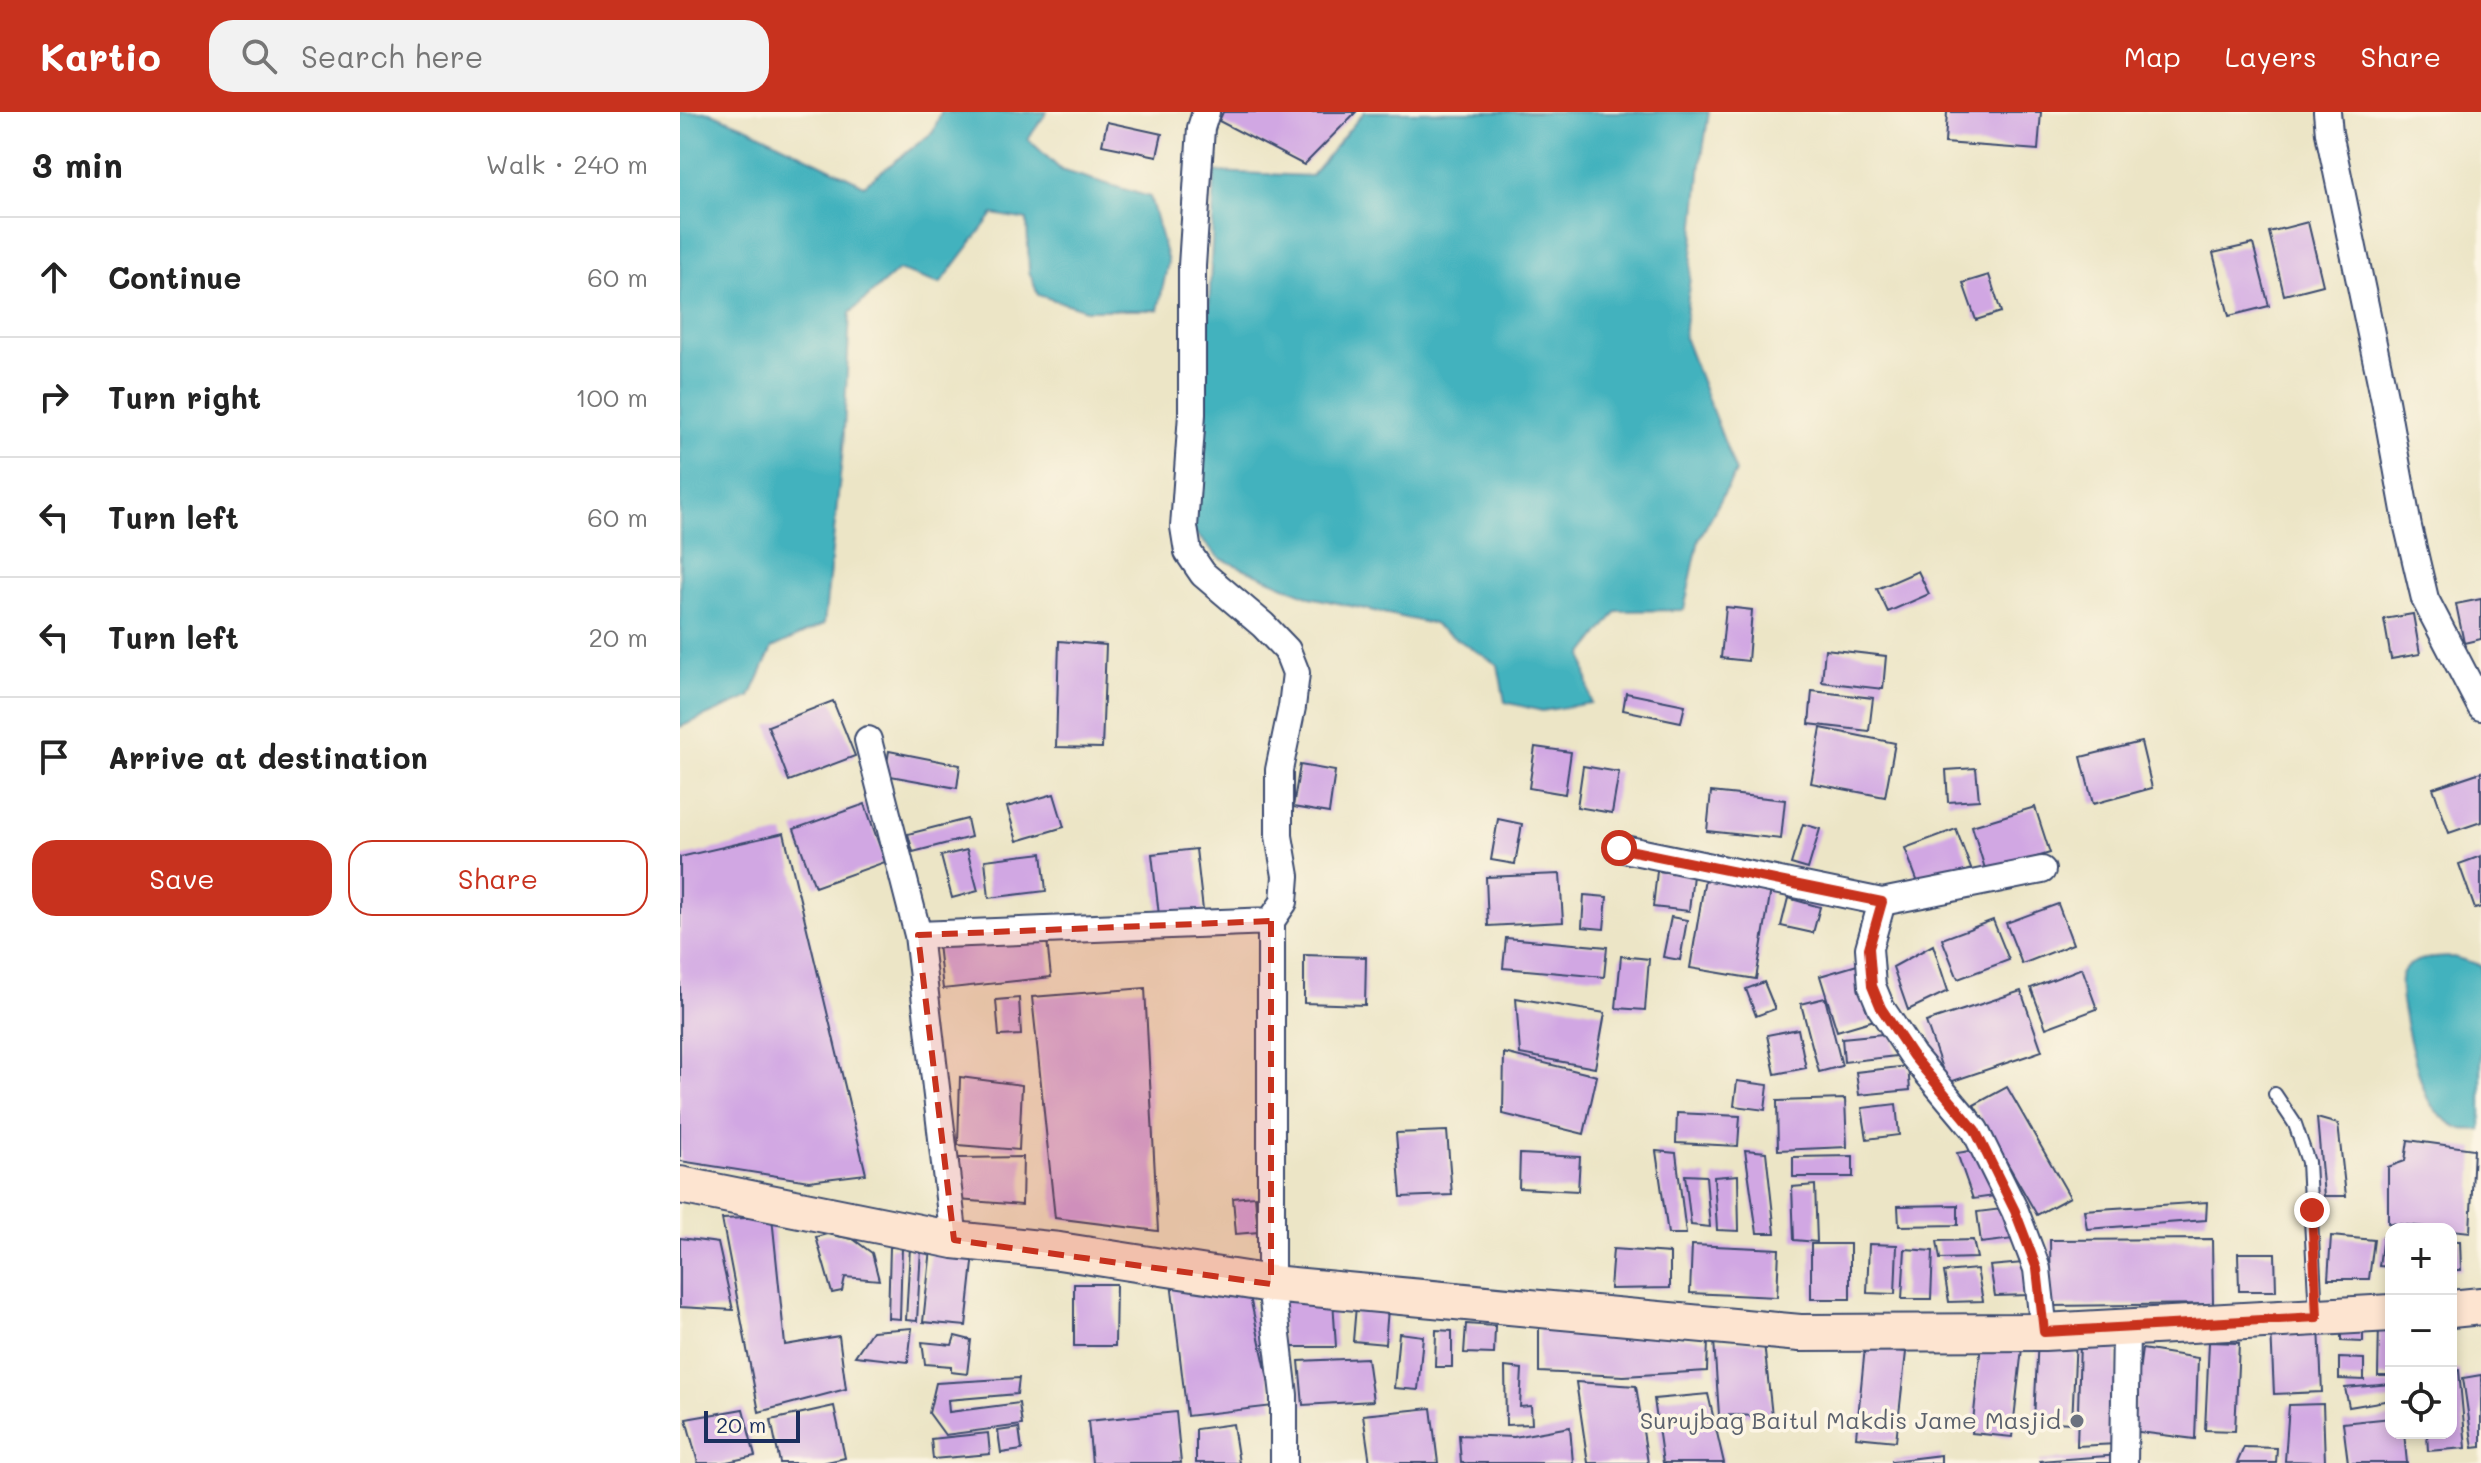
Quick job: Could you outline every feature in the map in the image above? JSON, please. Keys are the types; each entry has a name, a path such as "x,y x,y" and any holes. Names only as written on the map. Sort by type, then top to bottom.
{"street":[{"path":"1206,112 1201,128 1192,266 1192,414 1184,527 1188,552 1203,574 1263,625 1287,650 1296,673 1279,770 1279,836 1286,876 1284,902 1271,921 1271,1284 1284,1395 1284,1463"},
{"path":"2327,112 2408,527 2425,599 2481,707"},
{"path":"868,740 918,935 954,1240"},
{"path":"1619,848 1882,902 2042,870"},
{"path":"1882,902 1869,948 1872,986 1881,1008 1913,1056 1975,1130 2015,1211 2037,1269 2044,1332"},
{"path":"918,935 1271,921"},
{"path":"680,1185 954,1240 1059,1251 1271,1284 1800,1333 2044,1332 2385,1313"},
{"path":"2457,1308 2481,1306"},
{"path":"2124,1463 2126,1328"}],"lane":[{"path":"2275,1094 2295,1124 2308,1162 2317,1317"}],"highlighted area":[{"path":"1271,921 1271,1284 954,1240 918,935"}],"water":[{"path":"680,112 709,112 864,185 933,132 941,112 1047,112 1028,139 1061,170 1150,197 1168,262 1158,310 1086,310 1038,295 1029,271 1027,220 993,214 940,284 898,270 850,313 843,449 824,624 772,648 750,697 680,727"},
{"path":"1364,112 1709,112 1684,337 1736,472 1699,539 1684,610 1617,611 1583,655 1591,703 1542,711 1505,702 1498,665 1433,624 1310,597 1219,558 1190,528 1206,383 1215,172 1311,176"},
{"path":"2453,957 2481,965 2481,1130 2457,1127 2443,1118 2432,1105 2409,1038 2402,999 2402,974 2406,968 2425,959"}],"building":[{"path":"1223,112 1356,112 1304,165 1219,121"},
{"path":"1947,112 2041,112 2038,150 1945,143"},
{"path":"1107,122 1162,134 1157,156 1102,145"},
{"path":"2308,222 2323,285 2284,295 2269,232"},
{"path":"2253,244 2269,306 2229,316 2213,253"},
{"path":"1989,275 2001,312 1976,320 1963,283"},
{"path":"1918,571 1929,594 1888,612 1877,589"},
{"path":"2481,599 2481,639 2464,643 2456,604"},
{"path":"1726,607 1752,610 1748,661 1721,658"},
{"path":"2413,614 2420,654 2391,659 2384,619"},
{"path":"1059,641 1106,645 1102,748 1056,747"},
{"path":"1825,649 1886,656 1883,689 1822,682"},
{"path":"1812,691 1873,698 1869,731 1809,724"},
{"path":"1626,693 1685,705 1681,722 1623,710"},
{"path":"833,701 855,756 789,781 768,726"},
{"path":"1821,728 1895,743 1885,797 1811,783"},
{"path":"2141,742 2152,788 2093,804 2081,757"},
{"path":"1535,747 1571,752 1565,794 1529,788"},
{"path":"889,751 960,765 957,788 885,775"},
{"path":"1300,765 1335,771 1329,813 1293,807"},
{"path":"1583,766 1619,772 1612,813 1577,807"},
{"path":"1976,768 1979,800 1948,802 1946,770"},
{"path":"2481,772 2481,822 2449,833 2433,788"},
{"path":"1711,792 1785,800 1781,839 1707,831"},
{"path":"1054,794 1064,827 1017,841 1007,807"},
{"path":"865,804 885,862 815,887 794,829"},
{"path":"2035,807 2050,853 1986,872 1972,826"},
{"path":"967,819 971,837 913,852 908,834"},
{"path":"1498,819 1522,824 1515,864 1491,860"},
{"path":"1803,824 1820,829 1808,869 1791,864"},
{"path":"1956,829 1971,869 1920,888 1905,848"},
{"path":"784,833 866,1174 809,1181 680,1161 680,857"},
{"path":"1196,849 1204,919 1160,924 1152,854"},
{"path":"967,850 978,891 952,898 941,856"},
{"path":"1042,853 1046,891 989,898 985,860"},
{"path":"2481,856 2481,907 2475,909 2459,864"},
{"path":"1657,871 1693,875 1689,911 1653,907"},
{"path":"1560,874 1563,922 1488,926 1486,877"},
{"path":"1705,878 1771,889 1756,979 1690,968"},
{"path":"1584,895 1607,897 1604,929 1582,927"},
{"path":"1788,898 1820,907 1813,933 1781,926"},
{"path":"2058,904 2073,944 2022,964 2006,923"},
{"path":"1671,917 1687,920 1680,960 1663,957"},
{"path":"1993,920 2009,960 1958,979 1942,939"},
{"path":"1046,931 1051,977 943,989 938,944"},
{"path":"1506,938 1607,947 1604,977 1503,968"},
{"path":"1933,945 1948,991 1908,1010 1893,967"},
{"path":"1304,955 1366,957 1365,1005 1304,1003"},
{"path":"1621,956 1649,959 1645,1010 1616,1008"},
{"path":"1864,963 1881,1018 1837,1031 1820,976"},
{"path":"2082,968 2097,1009 2046,1028 2031,988"},
{"path":"1764,982 1775,1009 1756,1016 1746,989"},
{"path":"1145,988 1158,1231 1055,1218 1032,997"},
{"path":"2021,991 2042,1051 1947,1083 1926,1022"},
{"path":"1019,998 1021,1035 999,1036 996,1000"},
{"path":"1516,998 1605,1013 1595,1068 1520,1054"},
{"path":"1825,998 1842,1066 1819,1072 1801,1004"},
{"path":"1798,1029 1806,1068 1775,1074 1767,1035"},
{"path":"1893,1033 1896,1056 1844,1062 1842,1038"},
{"path":"1504,1053 1597,1076 1584,1134 1503,1114"},
{"path":"1908,1066 1910,1090 1859,1095 1856,1072"},
{"path":"960,1077 1022,1085 1019,1150 958,1145"},
{"path":"1737,1081 1768,1085 1765,1110 1734,1106"},
{"path":"2007,1087 2070,1197 2037,1215 1974,1105"},
{"path":"1845,1099 1847,1147 1778,1150 1777,1101"},
{"path":"1896,1104 1899,1135 1867,1139 1862,1108"},
{"path":"1677,1113 1740,1116 1738,1146 1676,1143"},
{"path":"2317,1118 2338,1124 2346,1196 2324,1196"},
{"path":"1447,1131 1452,1195 1401,1197 1396,1133"},
{"path":"2408,1140 2474,1149 2470,1232 2457,1231 2457,1223 2388,1223 2388,1167 2405,1161"},
{"path":"1982,1149 2002,1195 1973,1199 1957,1153"},
{"path":"1745,1150 1766,1152 1775,1233 1757,1233"},
{"path":"1656,1151 1676,1153 1686,1234 1668,1234"},
{"path":"1520,1154 1580,1157 1578,1191 1519,1188"},
{"path":"1853,1156 1853,1177 1793,1177 1793,1157"},
{"path":"1023,1157 1022,1205 958,1200 959,1158"},
{"path":"1685,1175 1706,1176 1710,1227 1691,1225"},
{"path":"1738,1175 1739,1231 1717,1230 1714,1177"},
{"path":"1815,1185 1817,1242 1794,1240 1792,1187"},
{"path":"1255,1196 1258,1232 1236,1234 1233,1198"},
{"path":"2207,1202 2206,1220 2087,1229 2084,1210"},
{"path":"1958,1205 1958,1225 1899,1226 1898,1206"},
{"path":"2010,1208 2014,1239 1981,1243 1977,1212"},
{"path":"772,1217 785,1345 839,1336 846,1389 759,1412 722,1219"},
{"path":"827,1234 853,1239 872,1253 879,1280 845,1277 842,1291 832,1293 816,1237"},
{"path":"2331,1236 2374,1240 2369,1279 2328,1279"},
{"path":"2383,1236 2385,1236 2385,1266 2379,1266"},
{"path":"680,1238 718,1243 733,1310 680,1307"},
{"path":"2212,1239 2213,1304 2051,1306 2050,1240"},
{"path":"1973,1240 1977,1258 1940,1259 1937,1241"},
{"path":"2457,1241 2460,1241 2461,1270 2457,1270"},
{"path":"1811,1244 1850,1244 1850,1299 1811,1299"},
{"path":"1869,1244 1897,1245 1895,1294 1867,1293"},
{"path":"1692,1245 1779,1249 1777,1297 1690,1293"},
{"path":"890,1247 902,1247 900,1319 888,1318"},
{"path":"910,1247 921,1248 917,1321 906,1320"},
{"path":"931,1249 974,1254 966,1326 923,1322"},
{"path":"1613,1249 1670,1253 1670,1288 1610,1289"},
{"path":"1905,1249 1933,1251 1931,1299 1902,1299"},
{"path":"2238,1253 2275,1253 2276,1291 2239,1291"},
{"path":"2023,1263 2029,1295 1995,1296 1990,1266"},
{"path":"1977,1269 1983,1301 1949,1302 1944,1272"},
{"path":"1171,1282 1249,1293 1274,1406 1187,1416"},
{"path":"1074,1284 1116,1284 1115,1346 1074,1346"},
{"path":"1280,1300 1333,1300 1336,1347 1283,1347"},
{"path":"1356,1306 1388,1309 1385,1344 1353,1341"},
{"path":"2341,1318 2363,1319 2363,1342 2341,1341"},
{"path":"2379,1322 2385,1322 2385,1376 2378,1376"},
{"path":"1466,1324 1495,1326 1494,1354 1464,1353"},
{"path":"1539,1325 1708,1340 1707,1371 1624,1376 1539,1372"},
{"path":"2319,1326 2322,1392 2274,1394 2271,1328"},
{"path":"912,1328 908,1362 855,1356 872,1331"},
{"path":"1436,1330 1452,1331 1452,1367 1435,1367"},
{"path":"2117,1332 2117,1444 2077,1446 2080,1342"},
{"path":"1399,1333 1423,1336 1418,1390 1394,1388"},
{"path":"955,1336 971,1340 967,1374 951,1372 951,1366 925,1364 922,1342 952,1345"},
{"path":"2038,1336 2076,1338 2072,1423 2034,1421"},
{"path":"1714,1340 1764,1343 1772,1416 1719,1415"},
{"path":"2209,1342 2239,1343 2235,1431 2205,1430"},
{"path":"1981,1344 2022,1348 2012,1437 1972,1433"},
{"path":"1865,1347 1906,1352 1896,1441 1856,1437"},
{"path":"2142,1349 2198,1358 2195,1439 2131,1431"},
{"path":"1367,1358 1373,1401 1303,1405 1299,1361"},
{"path":"2339,1358 2364,1359 2364,1380 2339,1379"},
{"path":"1505,1367 1522,1369 1520,1407 1531,1406 1532,1424 1506,1425"},
{"path":"2457,1370 2466,1448 2428,1451 2427,1439 2457,1439"},
{"path":"2481,1375 2481,1447 2473,1448 2463,1378"},
{"path":"1019,1378 1017,1394 948,1400 949,1412 1019,1403 1022,1425 945,1435 929,1413 936,1383"},
{"path":"1576,1382 1636,1386 1648,1463 1588,1463"},
{"path":"2385,1385 2385,1401 2349,1407 2345,1388"},
{"path":"1708,1394 1724,1463 1663,1463 1654,1399"},
{"path":"2323,1404 2325,1462 2285,1461 2289,1405"},
{"path":"834,1406 845,1458 822,1463 780,1463 771,1420"},
{"path":"1431,1408 1438,1463 1370,1463 1363,1415"},
{"path":"743,1409 755,1456 722,1463 698,1463 686,1419"},
{"path":"1176,1412 1181,1463 1092,1463 1088,1421"},
{"path":"2385,1419 2385,1439 2405,1439 2407,1463 2348,1463 2343,1423"},
{"path":"1233,1424 1239,1463 1196,1463 1196,1429"},
{"path":"1570,1427 1573,1463 1461,1463 1459,1435 1514,1437"},
{"path":"1019,1428 1022,1450 1001,1453 998,1431"},
{"path":"988,1433 990,1454 933,1459 931,1439"},
{"path":"2244,1447 2277,1448 2276,1463 2237,1463"},
{"path":"1941,1455 1941,1463 1892,1463 1892,1461"},
{"path":"2120,1455 2121,1463 2040,1463 2040,1461"}],"place":[{"name":"Surujbag Baitul Makdis Jame Masjid","path":"2077,1421"}],"route":[{"path":"1619,848 1882,902 1869,948 1872,986 1881,1008 1913,1056 1975,1130 2028,1239 2037,1269 2044,1332 2317,1317 2312,1210"}]}
